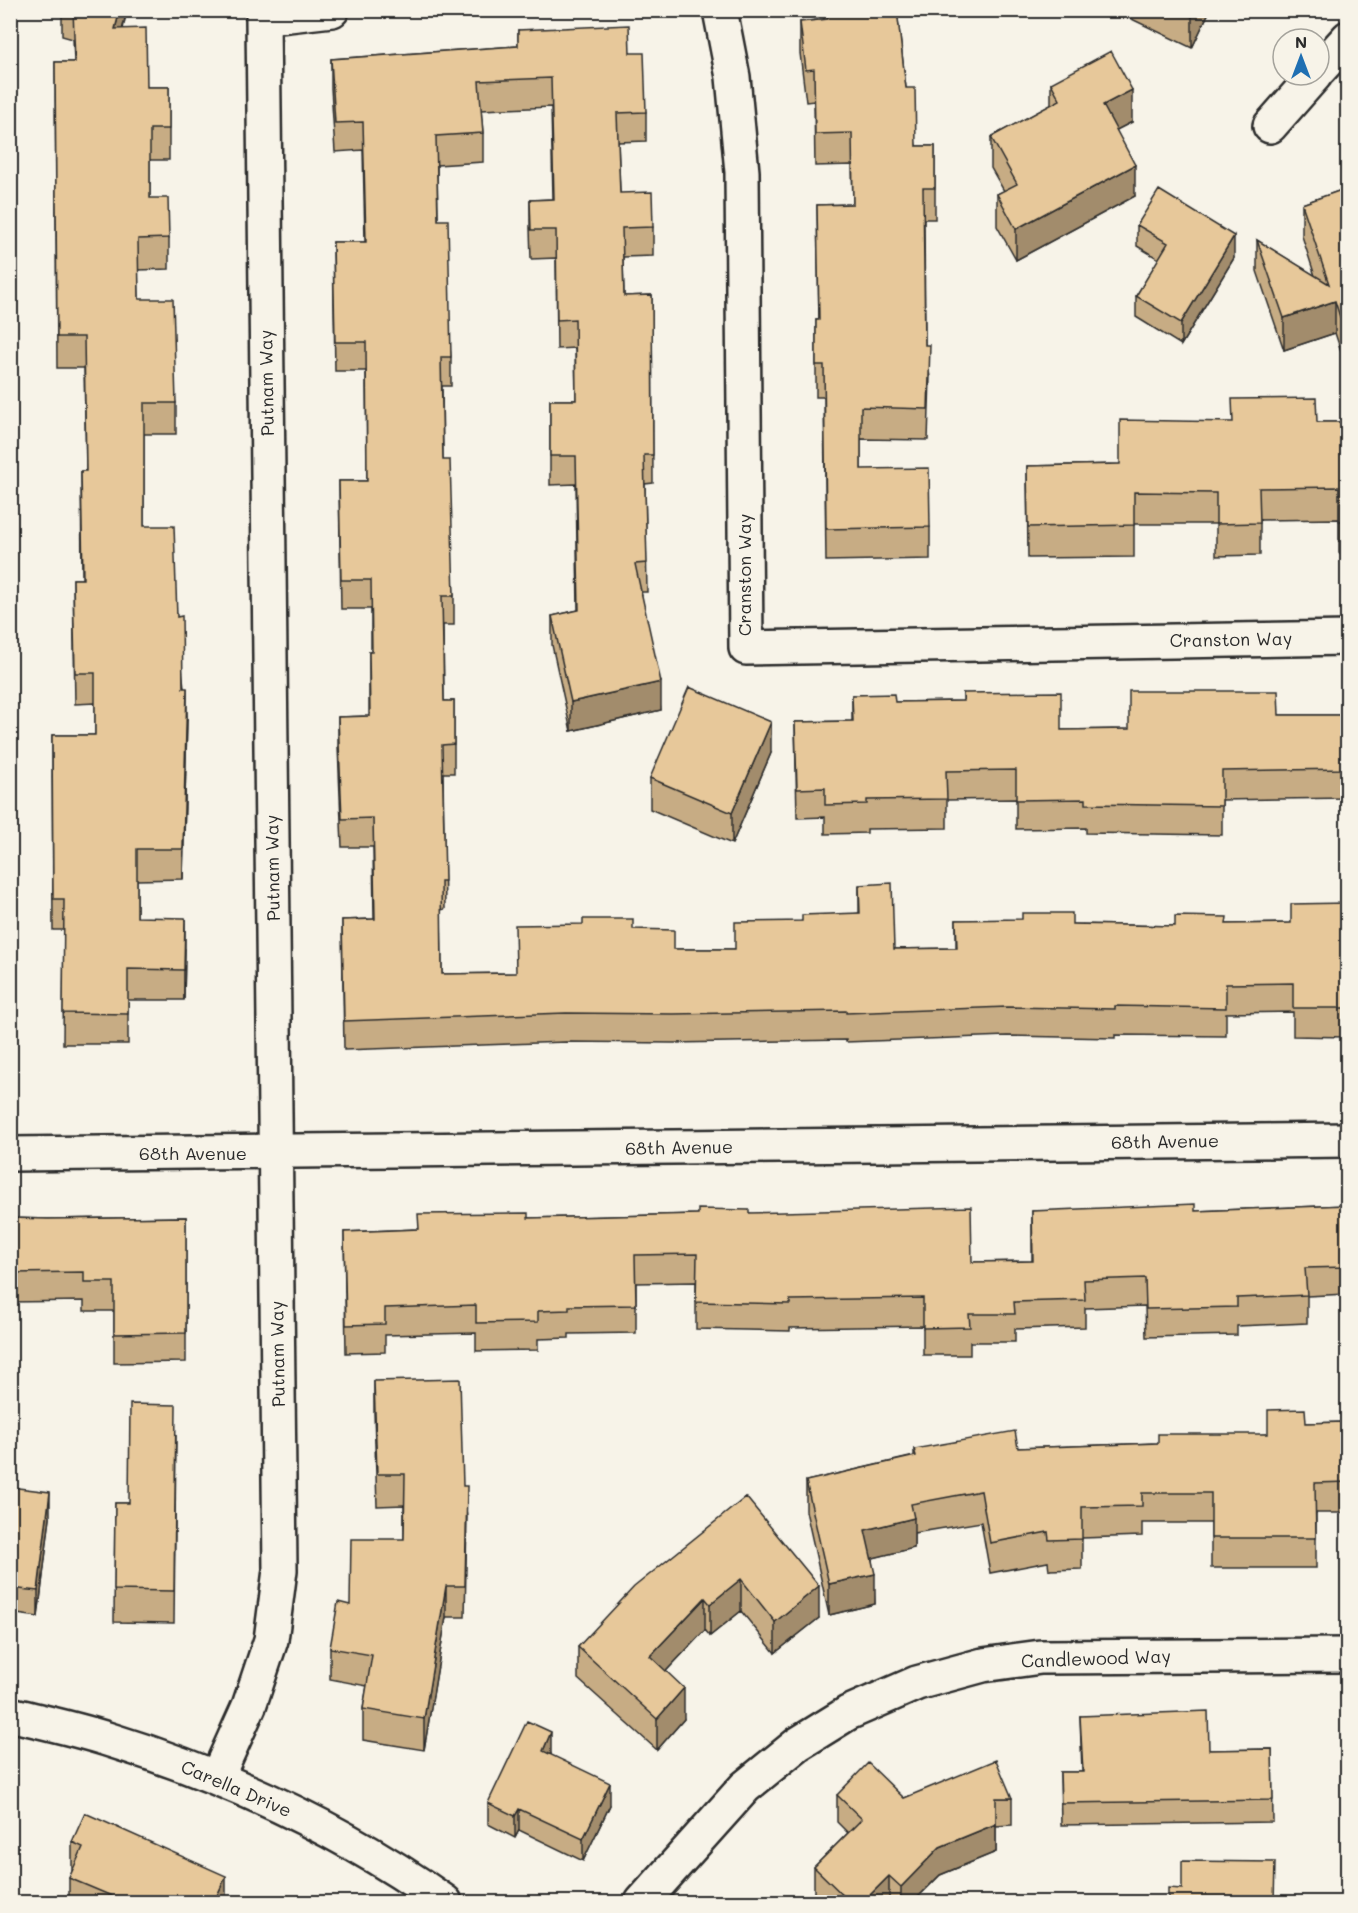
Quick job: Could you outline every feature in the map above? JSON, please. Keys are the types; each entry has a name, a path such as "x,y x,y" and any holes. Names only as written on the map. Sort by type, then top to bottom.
{"street":[{"name":"Putnam Way","path":"217,1778 249,1706 271,1640 280,1570 277,1153 262,18 332,10"},
{"name":"Cranston Way","path":"720,10 733,77 742,172 746,648 1347,638"},
{"path":"1331,56 1347,38"},
{"path":"1270,126 1304,87"},
{"name":"68th Avenue","path":"10,1154 1347,1140"},
{"name":"Candlewood Way","path":"642,1902 745,1787 798,1744 848,1713 917,1683 982,1665 1041,1657 1347,1655"},
{"name":"Carella Drive","path":"10,1714 107,1739 217,1778 320,1826 410,1878 445,1902"}],"building":[{"path":"73,10 120,10 115,29 146,28 147,87 169,87 169,129 150,129 150,198 168,198 169,238 138,239 139,299 173,299 176,403 144,403 144,526 174,526 177,617 182,616 183,688 187,688 183,849 137,849 137,917 185,918 184,970 128,969 128,1014 63,1013 64,899 53,899 52,735 95,735 95,673 75,673 73,579 83,579 81,471 86,471 84,337 57,337 55,62 75,62"},
{"path":"827,10 897,10 906,88 915,88 916,146 935,146 935,188 923,188 925,345 930,345 928,409 861,407 861,469 929,468 930,527 826,529 824,365 816,365 816,320 819,320 817,205 853,204 852,133 815,134 814,69 806,70 800,22 828,19"},
{"path":"1179,10 1195,10 1192,17"},
{"path":"629,25 630,53 644,53 646,112 617,113 620,193 652,192 653,227 622,228 624,296 652,295 653,455 644,455 647,563 635,564 661,682 571,702 552,616 579,610 576,456 550,456 550,400 576,400 575,319 557,320 556,230 531,230 530,200 554,199 551,78 479,81 483,133 436,136 438,220 448,220 451,357 441,357 443,460 450,460 454,596 442,596 444,701 454,701 454,744 442,745 445,881 441,881 442,974 516,973 515,925 583,924 583,919 633,919 633,929 674,930 674,949 735,949 735,922 802,921 802,915 860,913 859,885 892,883 894,949 957,948 956,920 1022,919 1022,913 1072,913 1072,924 1175,926 1175,916 1227,917 1226,924 1291,923 1291,904 1347,903 1347,1008 1293,1008 1293,983 1226,984 1226,1008 1115,1006 1115,1009 1007,1007 846,1013 846,1011 566,1013 344,1021 342,920 375,919 373,818 342,819 338,717 370,716 369,652 372,652 371,580 341,580 339,481 367,481 366,342 335,342 333,242 366,242 363,122 335,123 331,59 518,46 518,30"},
{"path":"1111,51 1132,90 1103,105 1135,165 1016,229 997,194 1017,184 991,137 1060,100 1051,83"},
{"path":"1347,188 1347,318 1341,320 1335,301 1284,318 1257,240 1329,284 1302,204"},
{"path":"1159,190 1234,236 1181,323 1136,296 1168,243 1137,225"},
{"path":"1316,398 1317,422 1347,422 1347,521 1339,521 1339,487 1259,488 1260,523 1216,524 1216,493 1134,492 1134,525 1028,527 1027,466 1120,464 1120,420 1233,422 1232,399"},
{"path":"689,687 771,722 732,813 650,778"},
{"path":"1346,687 1347,769 1222,771 1222,806 1086,804 1086,799 1016,800 1016,770 946,771 947,799 867,800 867,804 825,805 825,788 797,789 795,722 853,721 852,695 894,694 895,702 964,701 963,693 1061,692 1061,730 1129,729 1129,691 1278,691 1279,715 1346,715"},
{"path":"1195,1204 1195,1211 1347,1205 1347,1267 1305,1268 1307,1295 1237,1298 1237,1307 1146,1309 1145,1278 1084,1280 1085,1300 1014,1302 1015,1314 969,1314 970,1327 923,1328 923,1298 790,1300 790,1304 696,1302 697,1254 635,1255 636,1305 569,1306 569,1310 538,1311 538,1322 476,1323 476,1305 385,1308 385,1324 346,1325 344,1232 419,1229 418,1214 528,1213 528,1218 698,1214 698,1209 749,1210 749,1213 971,1207 972,1262 1033,1261 1032,1211"},
{"path":"186,1217 186,1333 114,1334 114,1282 84,1282 84,1272 10,1273 10,1218"},
{"path":"460,1379 463,1486 467,1486 465,1586 446,1586 424,1719 363,1709 372,1655 330,1648 338,1602 350,1605 351,1539 404,1539 405,1474 377,1474 374,1381"},
{"path":"130,1404 176,1405 174,1591 114,1590 115,1503 129,1503"},
{"path":"1305,1409 1306,1423 1347,1422 1347,1482 1315,1483 1316,1538 1211,1538 1211,1493 1142,1493 1142,1506 1082,1507 1082,1539 1049,1540 1048,1532 990,1543 981,1491 911,1504 914,1518 865,1530 875,1574 829,1584 806,1481 916,1456 914,1449 1015,1431 1018,1448 1158,1443 1158,1434 1268,1434 1268,1410"},
{"path":"10,1487 50,1492 38,1591 10,1588"},
{"path":"746,1497 819,1586 775,1622 741,1579 710,1604 705,1598 650,1656 684,1688 657,1719 578,1647 634,1587"},
{"path":"1208,1711 1209,1750 1272,1749 1273,1800 1061,1803 1060,1772 1083,1772 1080,1716"},
{"path":"527,1721 551,1732 543,1751 610,1783 583,1839 519,1809 515,1816 488,1803"},
{"path":"996,1760 1012,1798 996,1798 996,1824 940,1847 901,1887 889,1876 863,1902 850,1902 814,1867 862,1819 837,1795 868,1763 904,1798"},
{"path":"85,1813 226,1876 214,1902 126,1902 69,1878 83,1847 72,1842"},
{"path":"1182,1861 1275,1862 1274,1902 1168,1902 1168,1888 1182,1889"}]}
